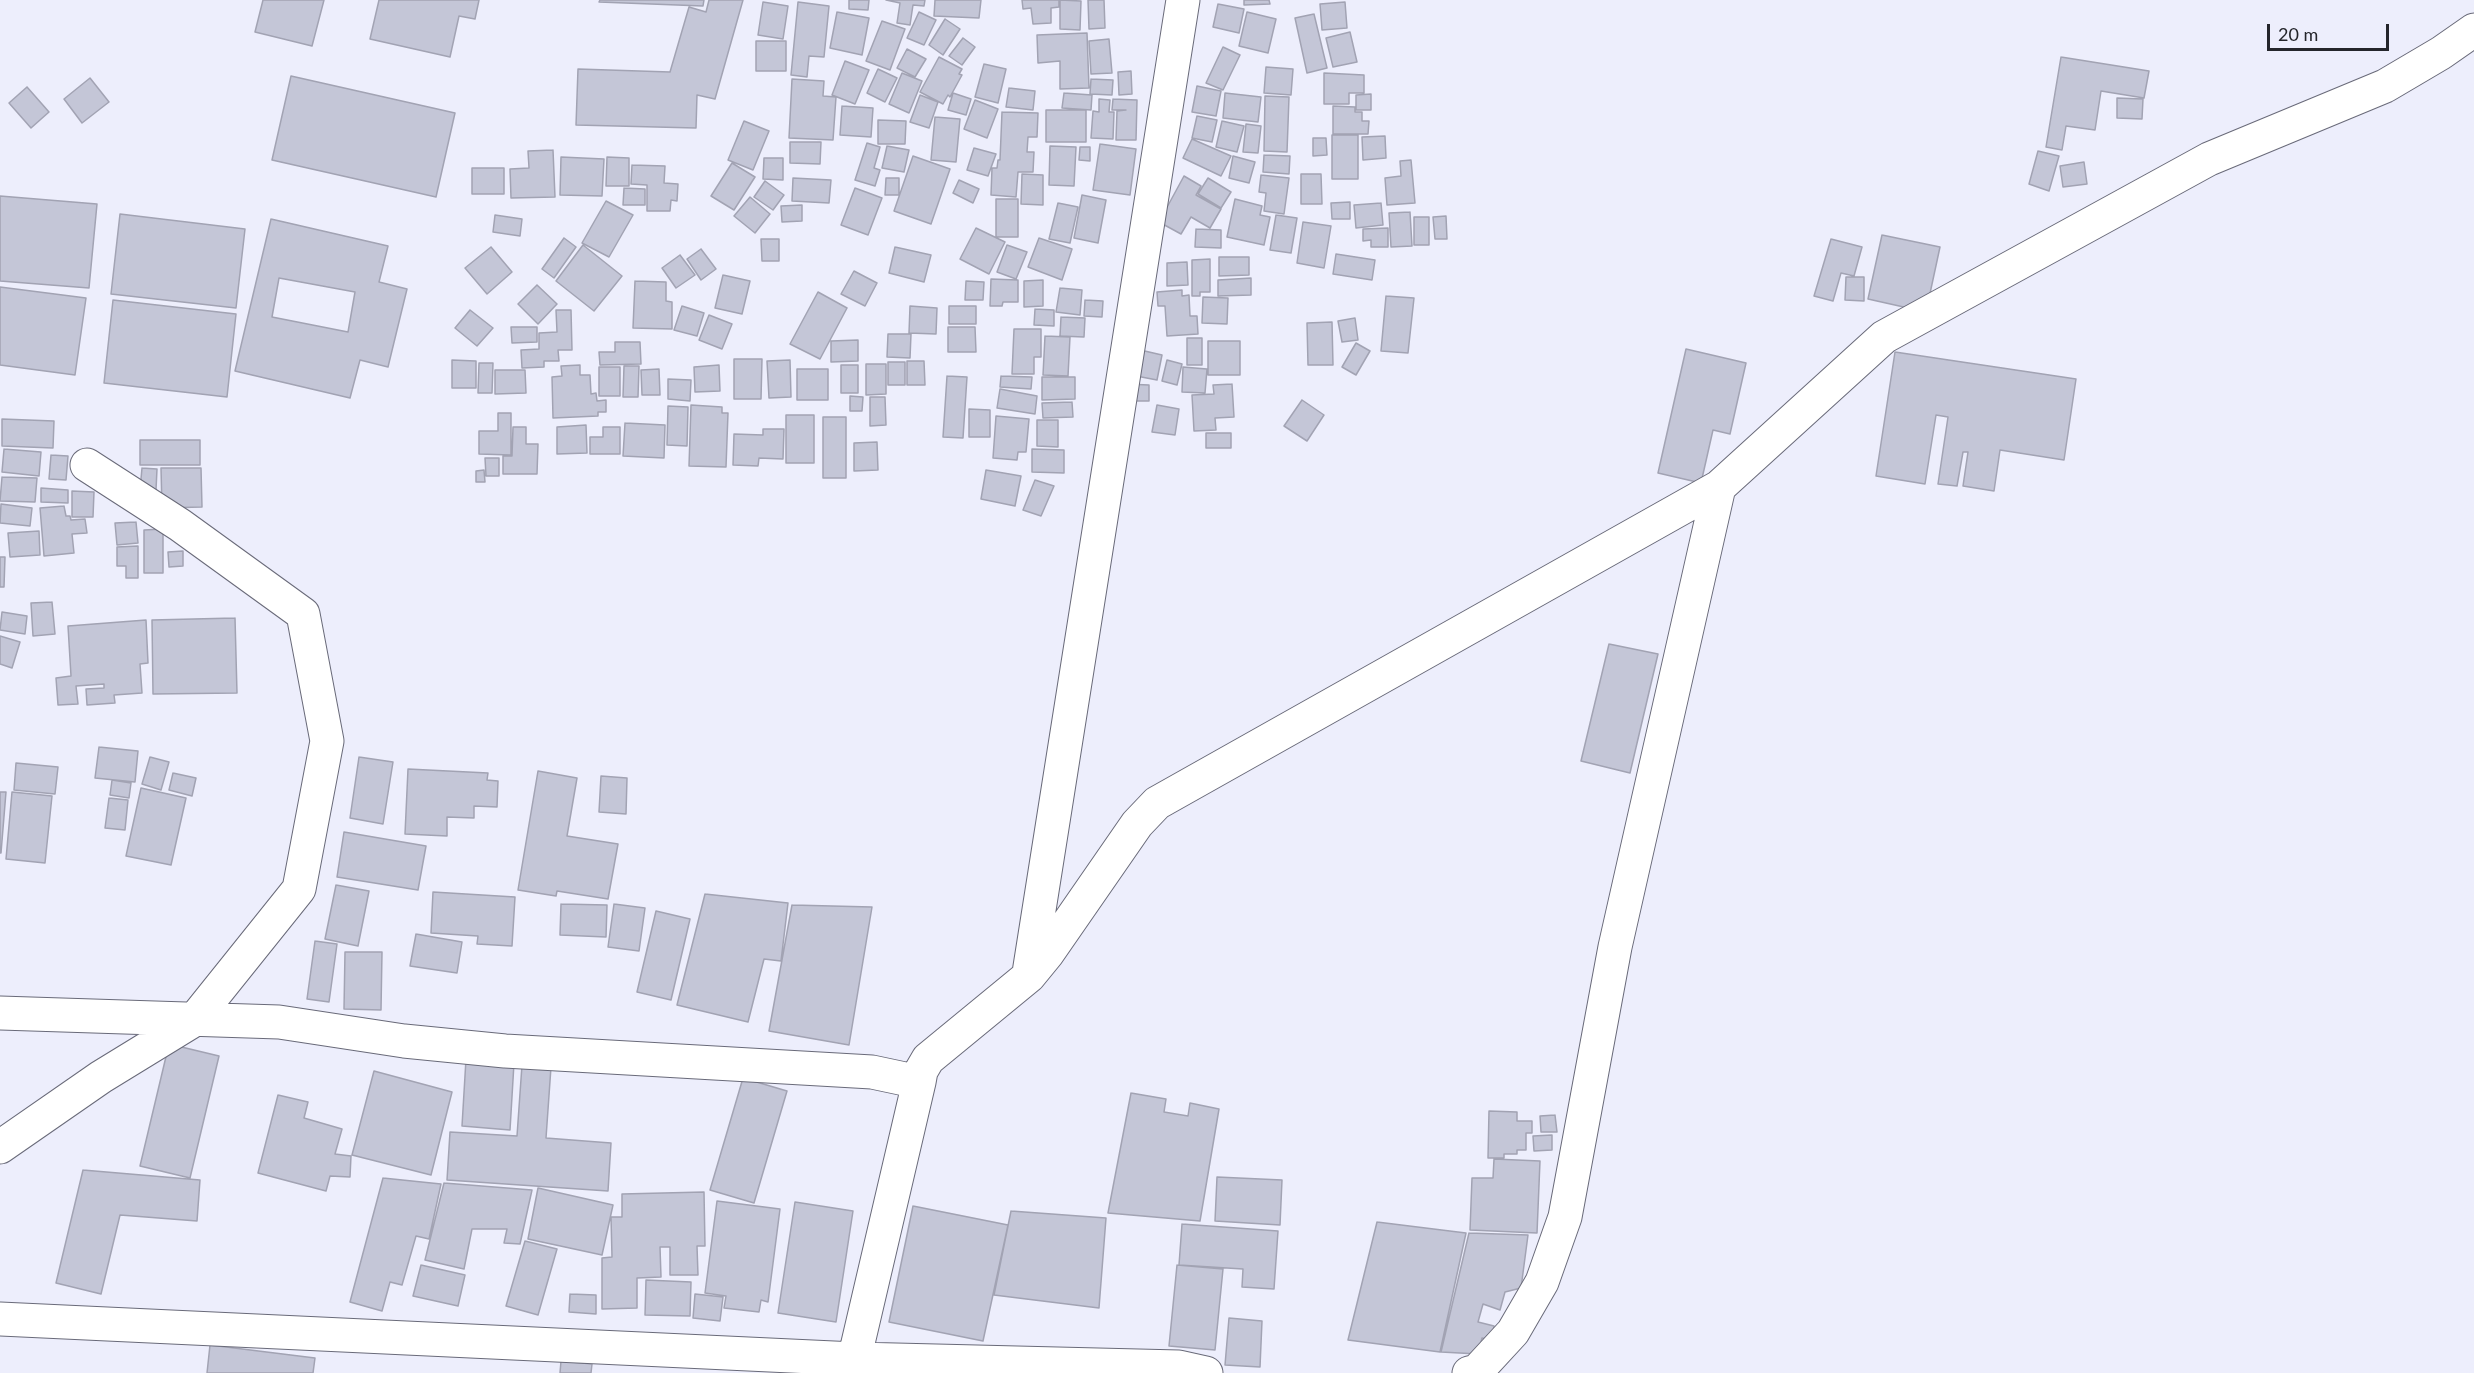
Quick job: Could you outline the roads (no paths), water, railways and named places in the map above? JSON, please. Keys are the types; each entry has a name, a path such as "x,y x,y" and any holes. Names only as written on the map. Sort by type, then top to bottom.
{"street":[{"path":"1029,976 1184,0"},
{"path":"853,1366 921,1071 928,1059 1029,976 1047,954 1137,824 1156,803 1719,487 1884,337 2209,159 2385,86 2441,53 2474,30"},
{"path":"0,1147 101,1077 194,1020 299,889 327,741 303,614 180,525 87,465"},
{"path":"1469,1373 1477,1371 1513,1332 1542,1282 1565,1217 1615,947 1719,487"},
{"path":"0,1013 279,1022 404,1041 505,1051 872,1072 919,1082"},
{"path":"0,1319 853,1366 1179,1367 1206,1373"}]}
